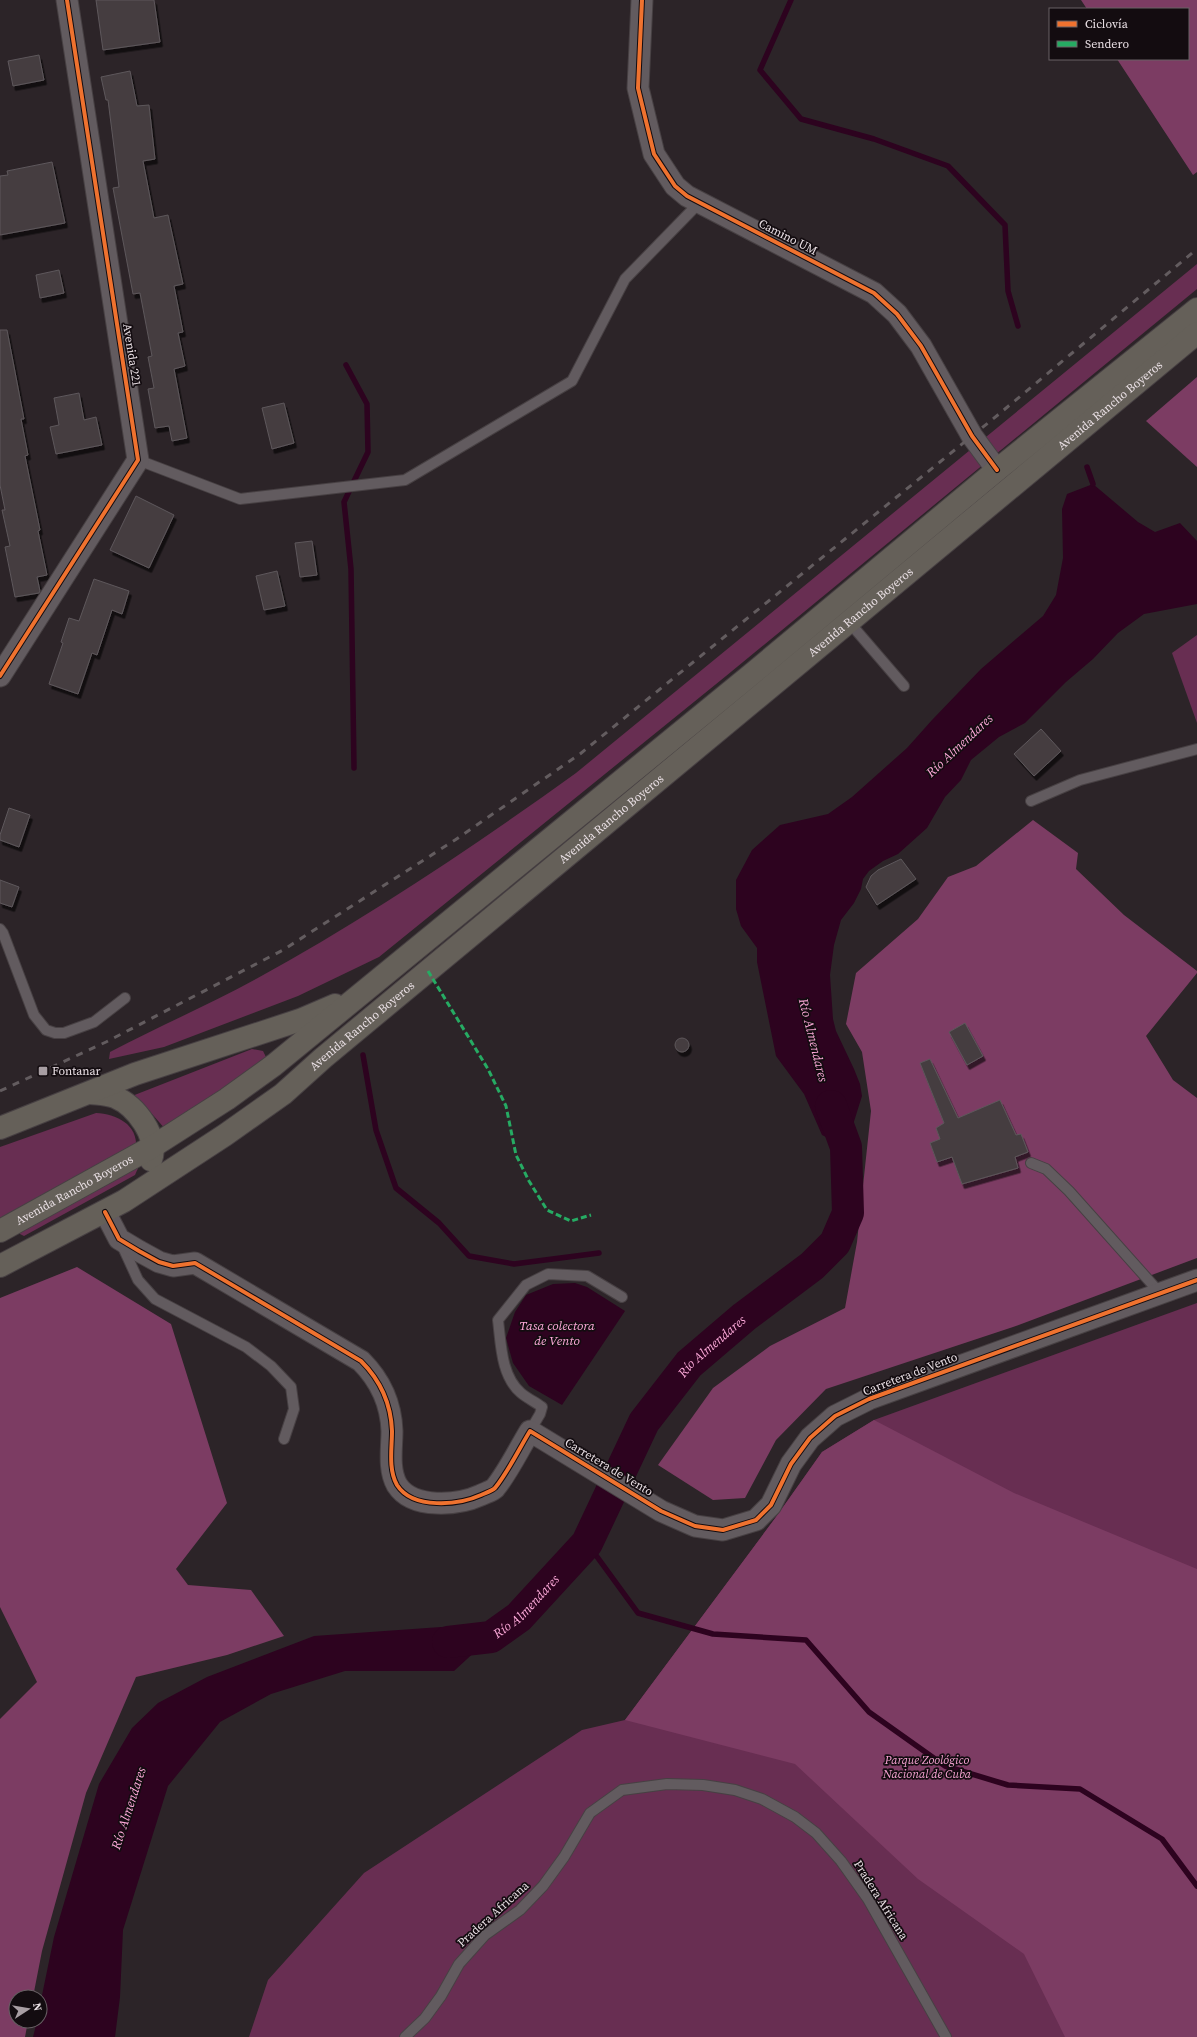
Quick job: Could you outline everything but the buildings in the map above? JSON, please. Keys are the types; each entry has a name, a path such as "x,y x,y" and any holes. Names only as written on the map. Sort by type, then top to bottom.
{"highway":[{"name":"Avenida Rancho Boyeros","path":"0,1231 152,1147 227,1099 274,1065 752,674 997,470 1197,309"},
{"name":"Avenida Rancho Boyeros","path":"3,1263 124,1201 226,1135 283,1094 329,1053 1197,333"},
{"path":"0,1128 135,1074 300,1020 347,998 385,974"},
{"path":"90,1093 105,1094 116,1098 134,1110 146,1127 152,1147 152,1158 142,1180 124,1201"}],"street":[{"name":"Avenida 221","path":"66,0 138,460"},
{"name":"Camino UM","path":"642,0 638,88 654,154 674,186 699,203 874,292 897,314 921,346 972,436 997,470"},
{"path":"0,677 138,460"},
{"path":"0,672 0,677"},
{"path":"105,1212 119,1239 159,1262 173,1266 195,1263 361,1361 373,1374 383,1389 390,1410 392,1469 398,1485 410,1497 426,1502 449,1504 472,1499 494,1489 530,1431"},
{"name":"Carretera de Vento","path":"530,1431 662,1511 695,1526 723,1530 756,1520 771,1505 791,1464 810,1438 836,1416 869,1399 1197,1280"}],"lane":[{"path":"138,460 240,499 405,480 572,381 625,279 699,203"},
{"path":"848,622 904,686"},
{"path":"1031,801 1080,780 1197,749"},
{"path":"0,929 3,933 34,1015 46,1030 54,1033 64,1033 94,1022 125,998"},
{"path":"1031,1163 1046,1169 1069,1191 1160,1293"},
{"path":"119,1239 138,1280 155,1299 246,1347 271,1366 291,1387 294,1409 284,1439"},
{"path":"530,1431 540,1414 542,1407 520,1392 508,1377 502,1353 498,1320 526,1285 548,1274 587,1276 622,1297"},
{"name":"Pradera Africana","path":"405,2037 425,2018 459,1964 485,1936 520,1910 543,1886 564,1857 590,1813 622,1790 666,1784 703,1785 735,1790 762,1799 795,1817 816,1833 841,1861 868,1899 946,2037"}],"green space":[{"path":"1081,0 1197,0 1197,172 1193,175 1118,60 1189,60 1189,8 1086,8"},
{"path":"1197,264 1197,289 726,676 379,957 298,996 164,1047 109,1059 110,1052 238,989 379,907 459,855 576,773"},
{"path":"1197,377 1197,467 1146,421"},
{"path":"1197,635 1197,723 1172,653"},
{"path":"1033,820 1078,853 1076,869 1124,915 1197,971 1197,973 1146,1036 1173,1080 1197,1098 1197,1258 1013,1327 826,1389 776,1440 745,1498 713,1500 658,1465 713,1388 770,1346 845,1308 857,1242 871,1111 862,1052 846,1024 856,973 918,919 948,877 976,866"},
{"path":"252,1049 263,1051 266,1057 264,1064 166,1130 146,1107 132,1096"},
{"path":"96,1113 118,1118 124,1122 133,1133 136,1140 136,1148 0,1221 0,1147"},
{"path":"143,1157 135,1175 24,1236 20,1234 20,1232"},
{"path":"77,1267 171,1324 227,1503 176,1569 188,1585 251,1590 284,1636 227,1655 136,1677 86,1793 42,1951 35,1989 8,1989 8,2029 26,2029 25,2037 0,2037 0,1719 37,1682 0,1607 0,1298"},
{"name":"Parque Zoológico Nacional de Cuba","path":"1197,1303 1197,2037 249,2037 268,1980 364,1873 582,1730 625,1720 776,1517 822,1452 874,1420"},
{"path":"874,1420 1014,1493 1197,1569 1197,2037 1065,2037 1024,1954 918,1879 795,1764 625,1720 776,1517 822,1452"}],"water":[{"path":"1093,484 1138,522 1155,532 1180,523 1197,541 1197,604 1144,614 1118,633 1093,659 1066,682 1025,723 999,737 971,760 961,780 945,797 927,828 898,854 883,861 869,871 863,879 861,889 854,903 841,920 834,945 830,975 833,1019 836,1031 860,1084 862,1096 846,1147 822,1135 804,1094 776,1056 757,962 757,948 741,926 736,909 736,880 752,850 780,825 828,814 852,797 907,748 981,669 1043,616 1056,595 1063,558 1062,509 1067,494"},
{"name":"Tasa colectora de Vento","path":"575,1283 587,1287 625,1311 562,1405 529,1386 513,1363 506,1338 515,1312 526,1295 553,1284"},
{"path":"441,1627 491,1637 454,1671 345,1671 271,1694 220,1722 168,1786 123,1930 120,1997 115,2037 33,2037 35,2029 48,2029 48,1989 43,1989 54,1937 99,1784 132,1728 158,1703 207,1677 314,1636"}],"waterway":[{"path":"791,0 760,70 801,119 874,139 948,166 1005,225 1008,291 1018,326"},
{"path":"346,365 367,404 368,452 344,502 351,569 354,768"},
{"path":"1087,467 1093,484"},
{"path":"363,1055 376,1130 396,1188 439,1223 469,1256 514,1264 599,1253"},
{"name":"Río Almendares","path":"448,1642 491,1637 519,1617 587,1543 644,1422 689,1364 744,1317 812,1266 835,1243 848,1213 846,1147 831,1106"},
{"path":"587,1543 638,1613 713,1634 806,1640 869,1712 945,1766 1008,1785 1080,1789 1162,1839 1197,1886"}],"railway":[{"path":"0,1091 106,1042 283,950 455,840 580,754 999,414 1197,249"}],"marked path":[{"path":"428,971 488,1069 506,1106 516,1155 529,1181 547,1210 571,1221 591,1215"}],"cycle path":[{"path":"0,676 138,460 67,0"},
{"path":"642,0 638,88 654,154 675,186 687,196 874,293 897,314 921,346 972,436 997,470"},
{"path":"105,1212 119,1239 139,1251 159,1262 173,1266 195,1263 361,1361 374,1376 384,1393 390,1411 392,1431 391,1465 394,1479 404,1493 414,1499 425,1502 449,1503 472,1498 492,1490 504,1475 530,1431 661,1511 695,1526 723,1530 756,1520 771,1505 791,1464 810,1438 835,1416 869,1399 1197,1280"}],"place":[{"name":"Fontanar","path":"43,1071"}]}
